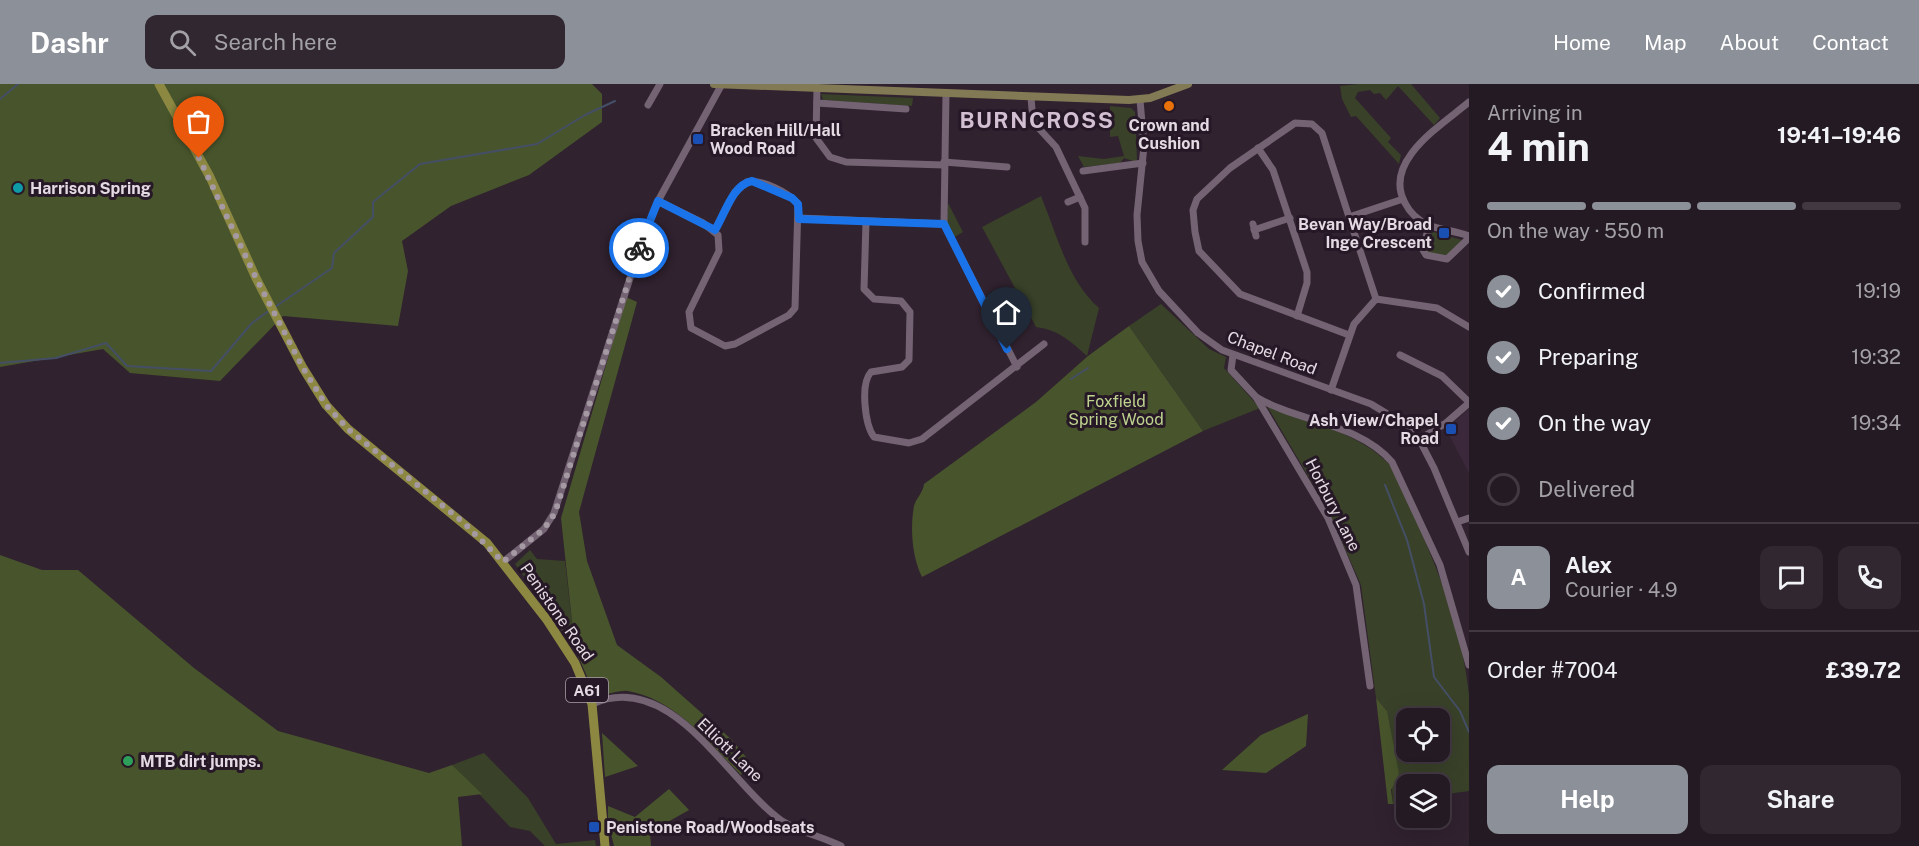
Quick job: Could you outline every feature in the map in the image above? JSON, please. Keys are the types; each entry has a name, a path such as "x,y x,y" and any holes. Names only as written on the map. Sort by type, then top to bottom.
{"highway":[{"name":"Penistone Road","path":"159,84 210,177 256,278 303,368 326,405 348,429 463,522 503,562 575,663 592,704 605,846"}],"main road":[{"path":"719,84 1140,100 1188,84"}],"street":[{"path":"648,105 660,84"},
{"path":"503,562 544,529 555,513 613,327 658,201 719,84"},
{"path":"817,87 816,138 824,151 838,161 1006,167"},
{"path":"946,93 944,224 1017,367"},
{"path":"1031,97 1033,122 1056,147 1080,197 1085,214 1084,242"},
{"name":"Chapel Road","path":"1140,100 1143,163 1137,215 1138,241 1142,262 1159,291 1209,342 1233,355 1383,410 1404,424 1418,440 1434,468 1469,552"},
{"path":"1429,225 1423,250 1426,255 1447,260 1469,237 1429,225 1414,216 1403,199 1400,179 1409,156 1469,102"},
{"path":"817,103 906,109"},
{"path":"1349,335 1240,294 1203,257 1197,247 1193,215 1197,199 1230,168 1295,123 1317,127 1324,139 1376,299"},
{"path":"1258,148 1273,170 1308,277 1297,316"},
{"path":"1079,163 1084,174 1143,163"},
{"path":"658,201 715,230 720,239 719,251 689,312 689,323 695,332 719,344 730,346 789,315 795,308 798,204 792,198 752,181 743,184 735,192 715,230"},
{"path":"1068,202 1080,197"},
{"path":"1348,217 1403,199"},
{"path":"1254,230 1290,218"},
{"path":"799,219 944,224"},
{"path":"866,222 864,289 874,299 901,301 910,312 909,360 902,367 876,370 866,381 868,423 874,437 909,443 922,439 1044,344"},
{"path":"1376,299 1437,308 1469,327"},
{"path":"1331,390 1349,335 1360,314 1376,299"},
{"name":"Horbury Lane","path":"1233,355 1231,370 1256,397 1322,505 1356,585 1370,686"},
{"path":"1403,366 1403,356 1442,376 1469,403 1446,423 1418,440"},
{"path":"1256,397 1357,437 1378,449 1392,462 1440,565 1469,664"},
{"path":"1457,522 1469,518"},
{"name":"Elliott Lane","path":"592,704 606,698 629,696 662,706 693,732 782,820 841,846"}],"shaded area":[{"path":"1469,409 1469,473 1446,429"}],"green space":[{"path":"0,84 592,84 602,94 602,122 529,175 451,206 402,241 408,271 398,326 283,316 220,381 130,373 103,349 0,367"},
{"path":"1411,84 1440,118 1434,125 1398,86 1386,100 1380,93 1374,94 1370,90 1358,92 1355,98 1391,138 1388,142 1401,155 1399,164 1356,116 1351,117 1342,99 1340,86"},
{"path":"821,94 913,98 912,106 823,100"},
{"path":"1110,106 1131,108 1135,112 1136,162 1124,158 1120,163 1084,167 1078,156 1104,159 1124,156 1118,136 1110,137"},
{"path":"1041,196 1071,270 1088,297 1099,308 1087,356 1058,334 1036,327 982,227"},
{"path":"948,203 963,232 953,238 947,225"},
{"path":"1430,231 1462,240 1449,257 1427,253 1425,250"},
{"path":"626,297 637,302 579,512 587,561 617,645 661,677 731,739 750,762 741,775 704,736 661,703 628,691 596,697 575,649 561,518"},
{"path":"1161,304 1209,349 1226,357 1224,368 1260,408 1203,431 1129,326"},
{"name":"Foxfield Spring Wood","path":"1129,326 1203,431 922,577 914,552 912,524 914,506 924,484 1036,402 1088,356"},
{"path":"1267,406 1350,437 1380,455 1392,467 1440,578 1458,635 1469,695 1469,791 1450,794 1450,774 1396,774 1396,803 1393,804 1387,711 1376,698 1361,585 1327,508"},
{"path":"530,550 537,559 565,561 575,649 515,564"},
{"path":"0,555 42,570 78,570 194,668 278,731 429,773 452,765 482,794 458,797 462,846 0,846"},
{"path":"1376,698 1387,711 1399,774 1396,774 1391,790 1393,804 1388,804"},
{"path":"1308,714 1306,746 1266,773 1222,770 1261,735"},
{"path":"602,733 638,766 605,777"},
{"path":"484,753 528,798 556,844 595,840 596,846 545,846 530,831 510,827 452,765"},
{"path":"669,789 689,810 650,832 651,846 614,846 608,822 608,806 635,817"}],"waterway":[{"path":"0,99 18,84"},
{"path":"275,307 332,268 334,253 373,217 373,202 420,164 537,144 585,115 615,101"},
{"path":"0,363 56,358 106,343 127,366 211,371 252,323 270,310"},
{"path":"1071,379 1088,368"},
{"path":"1385,485 1407,540 1424,604 1434,677 1460,711 1469,732"}],"way so far":[{"path":"199,158 256,278 303,368 326,405 348,429 487,543 503,562 544,529 555,513 639,248"}],"place":[{"name":"Crown and Cushion","path":"1169,106"},
{"name":"Bracken Hill/Hall Wood Road","path":"698,139"},
{"name":"Harrison Spring","path":"18,188"},
{"name":"Bevan Way/Broad Inge Crescent","path":"1444,233"},
{"name":"Ash View/Chapel Road","path":"1451,429"},
{"name":"MTB dirt jumps.","path":"128,761"},
{"name":"Penistone Road/Woodseats","path":"594,827"}],"district":[{"name":"BURNCROSS","path":"1037,120"}],"route":[{"path":"639,248 658,201 715,230 735,192 743,184 752,181 759,182 792,198 798,204 799,219 944,224 1007,349"}]}
